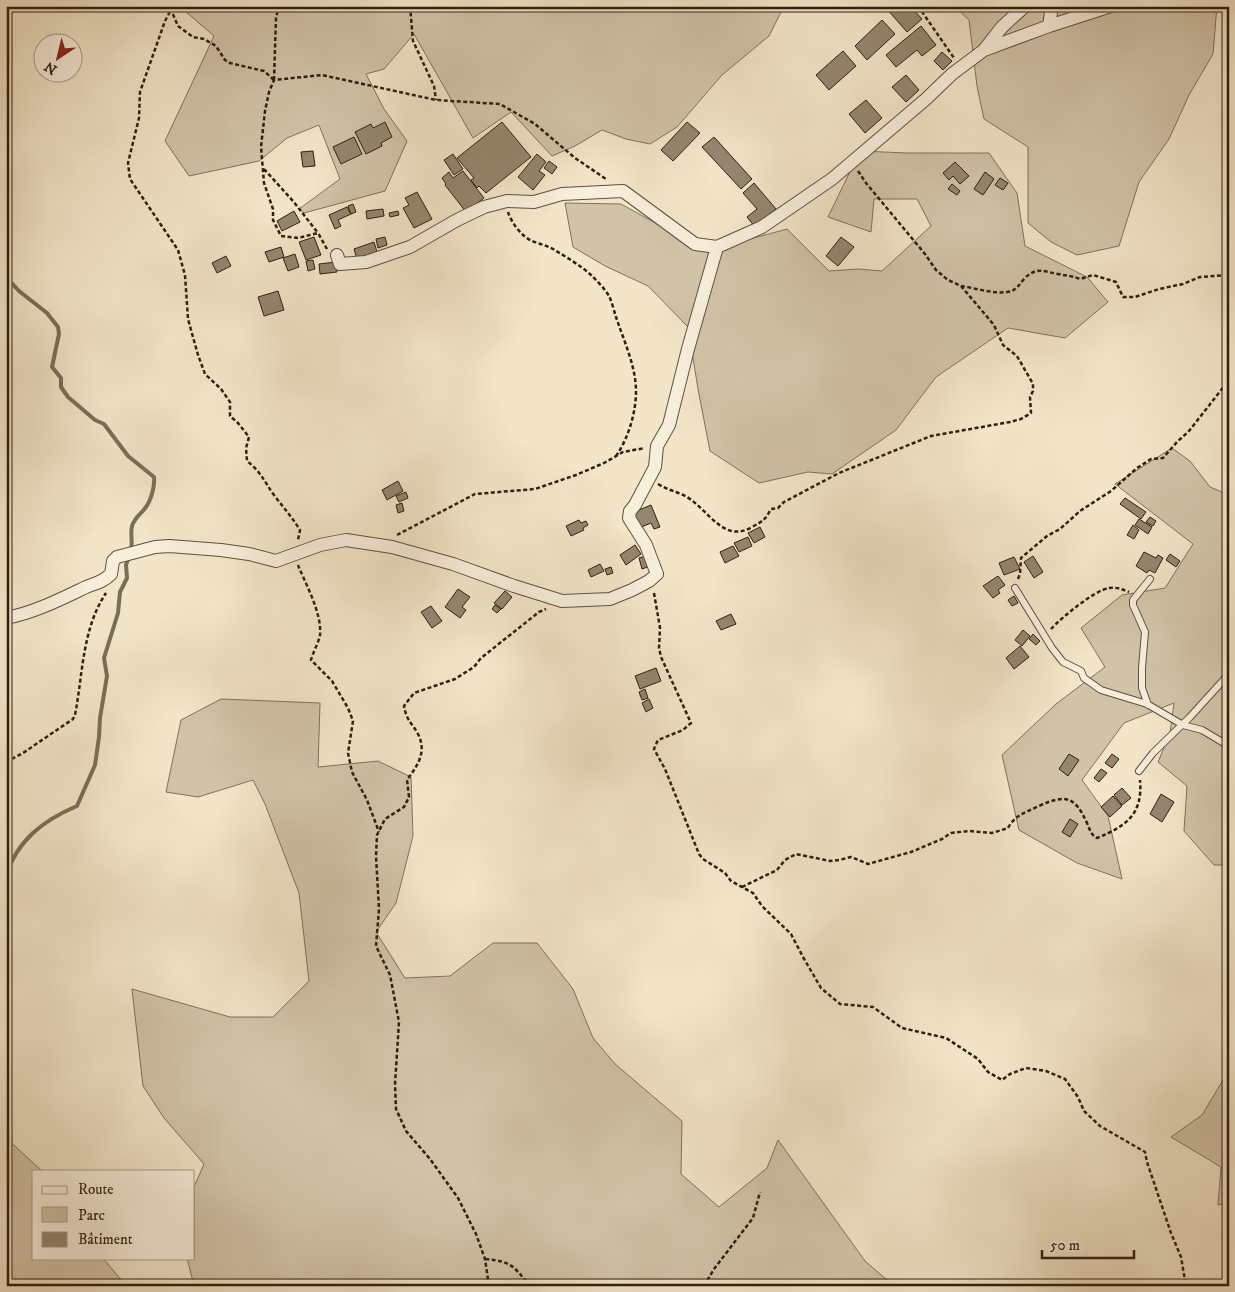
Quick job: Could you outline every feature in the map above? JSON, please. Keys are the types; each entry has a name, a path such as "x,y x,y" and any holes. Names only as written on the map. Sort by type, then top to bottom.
{"street":[{"path":"337,255 340,264 366,262 410,247 457,220 484,207 504,201 534,202 562,194 623,191 695,244 717,247 762,227 832,179 984,50 1002,27 1024,6"},
{"path":"1049,26 1052,6"},
{"path":"984,50 1111,6"},
{"path":"6,618 19,616 105,580 111,574 113,561 116,557 155,547 169,546 249,554 276,562 320,545 346,540 392,547 453,564 562,601 610,599 649,582 656,574 646,545 629,518 630,511 655,467 657,446 669,425 717,247"}],"lane":[{"path":"1148,705 1142,688 1145,632 1133,605 1133,600 1150,579"},
{"path":"1015,588 1044,636 1063,662 1081,671 1084,678 1101,690 1148,705 1183,724 1202,730 1229,746"},
{"path":"1139,771 1153,753 1183,724 1229,674"}],"path":[{"path":"163,6 170,11 178,26 192,37 204,39 216,46 225,60 230,63 264,71 274,80 322,75 436,100 500,104 535,124 576,158 623,191"},
{"path":"173,6 164,21 140,92 140,118 128,164 130,179 178,250 185,275 188,319 198,354 205,374 220,388 230,402 230,416 249,438 246,448 247,461 258,470 300,530 295,555 320,621 320,637 314,647 311,660 332,680 348,708 353,722 348,753 352,772 367,800 379,832"},
{"path":"277,6 274,80 269,92 261,139 264,183 273,209 273,220 282,236 298,238 318,233"},
{"path":"410,6 413,41 434,86 436,100"},
{"path":"852,6 857,11 871,6"},
{"path":"918,6 961,68"},
{"path":"852,162 866,183 936,270 948,280 961,286 1007,292 1016,289 1026,277 1034,272 1045,270 1060,275 1070,274 1080,279 1092,275 1116,282 1124,296 1135,297 1158,289 1183,284 1200,277 1229,275"},
{"path":"264,169 293,201 318,233 328,250 337,255"},
{"path":"504,201 510,218 523,235 531,241 540,243 572,261 592,276 609,296 634,375 636,391 631,424 626,434 625,442 616,456"},
{"path":"655,467 655,482 670,491 681,493 695,503 718,526 729,531 743,532 765,520 771,509 778,508 784,502 839,473 899,448 931,436 1022,419 1031,413 1030,397 1033,391 1033,384 1017,356 1003,345 994,325 961,286"},
{"path":"1015,588 1020,574 1021,558 1026,553 1047,536 1060,529 1080,511 1111,491 1138,468 1151,459 1163,458 1189,431 1229,380"},
{"path":"394,536 401,535 434,515 475,494 536,489 576,475 623,452 657,446"},
{"path":"654,576 654,594 660,628 658,648 691,723 683,730 658,740 654,748 665,769 699,854 703,859 725,873 731,881 752,893 762,906 792,934 802,958 821,988 840,1004 872,1008 902,1028 946,1038 978,1059 988,1072 1002,1080 1026,1068 1046,1072 1066,1080 1078,1097 1084,1111 1100,1126 1145,1152 1171,1233 1181,1256 1186,1286"},
{"path":"6,762 73,719 86,643 95,612 110,585 105,580"},
{"path":"1044,636 1063,616 1094,594 1108,588 1121,588 1129,592 1133,600"},
{"path":"489,1286 485,1259 476,1234 458,1198 406,1130 396,1109 395,1084 399,1022 390,975 376,946 379,909 376,856 377,835 385,819 404,807 409,797 407,780 417,767 423,754 418,734 407,718 404,706 414,693 455,679 474,668 481,658 539,612 562,601"},
{"path":"742,887 777,870 785,860 796,854 812,859 830,861 851,857 868,864 911,852 942,839 951,833 969,831 992,833 1008,828 1013,819 1055,798 1072,801 1080,807 1092,836 1097,838 1119,829 1127,822 1139,804 1139,771"},
{"path":"704,1286 714,1269 753,1218 760,1192"},
{"path":"485,1259 501,1260 510,1264 530,1286"}],"green space":[{"path":"179,6 784,6 769,36 722,75 677,127 650,144 626,139 602,130 575,146 552,156 511,112 473,138 414,34 384,69 366,74 384,109 407,141 385,191 304,213 299,209 340,179 319,125 287,138 259,161 189,176 165,141 214,36"},
{"path":"954,6 1217,6 1213,54 1189,95 1169,139 1139,182 1119,246 1077,255 1051,242 1028,223 1028,147 984,119 977,86 969,20"},
{"path":"860,151 989,153 1017,193 1025,246 1087,277 1108,302 1065,338 1008,328 936,377 896,430 832,474 808,472 759,483 710,451 688,327 648,286 605,266 573,247 565,203 621,204 706,251 787,229 829,271 858,269 882,271 931,226 917,199 874,199 871,232 828,217"},
{"path":"1172,448 1190,461 1210,487 1229,495 1229,865 1214,865 1184,831 1187,786 1158,762 1170,733 1174,703 1124,723 1082,780 1108,816 1122,879 1077,863 1019,830 1002,755 1056,704 1105,667 1081,628 1122,595 1165,588 1193,544 1115,484"},
{"path":"221,699 320,703 318,767 378,761 411,777 413,836 396,903 376,932 405,978 450,976 493,943 537,943 573,989 593,1038 615,1064 682,1121 681,1174 719,1207 767,1168 778,1140 865,1261 894,1286 194,1286 188,1260 195,1260 195,1185 204,1164 164,1118 143,1086 132,989 230,1017 273,1017 309,981 299,893 265,804 253,780 198,797 166,792 181,720"},
{"path":"1229,994 1229,1044 1223,1001"},
{"path":"1229,1070 1229,1203 1218,1205 1221,1167 1171,1137 1202,1115"},
{"path":"6,1138 41,1170 32,1170 32,1260 105,1260 126,1286 6,1286"}],"building":[{"path":"888,6 910,6 922,19 907,32 886,8"},
{"path":"882,20 895,34 867,60 855,46"},
{"path":"921,26 936,45 922,56 917,50 896,67 886,55"},
{"path":"843,51 856,66 829,90 816,75"},
{"path":"942,52 952,61 943,70 934,61"},
{"path":"906,75 919,90 906,102 892,87"},
{"path":"866,100 882,118 865,133 849,114"},
{"path":"385,122 392,137 381,143 382,146 366,154 355,132 371,124 373,128"},
{"path":"502,122 531,157 486,193 479,186 477,188 471,180 474,178 457,158"},
{"path":"687,122 700,133 673,161 661,150"},
{"path":"354,137 362,154 341,164 333,147"},
{"path":"714,137 752,179 741,189 702,147"},
{"path":"313,151 315,166 303,167 301,152"},
{"path":"453,154 463,169 454,175 444,160"},
{"path":"537,154 546,162 539,171 545,175 533,190 518,177"},
{"path":"549,161 557,167 552,174 544,168"},
{"path":"955,162 969,176 960,184 953,176 949,180 943,173"},
{"path":"463,171 484,198 466,212 445,185 442,178 449,172 453,178"},
{"path":"985,172 994,179 983,195 974,189"},
{"path":"1000,178 1008,183 1003,190 995,185"},
{"path":"754,183 776,209 755,227 747,217 757,209 743,193"},
{"path":"952,184 960,191 957,195 948,189"},
{"path":"417,192 432,219 414,228 403,208 409,205 405,198"},
{"path":"353,204 356,212 351,214 348,206"},
{"path":"347,207 351,214 338,220 341,226 335,229 329,215"},
{"path":"383,209 384,216 367,219 366,211"},
{"path":"294,211 300,222 282,231 277,221"},
{"path":"398,211 399,215 390,217 389,213"},
{"path":"314,237 321,255 306,260 299,242"},
{"path":"385,237 387,245 378,248 376,239"},
{"path":"841,237 854,247 838,266 826,256"},
{"path":"374,242 377,252 357,259 354,249"},
{"path":"281,247 284,257 269,262 265,252"},
{"path":"295,254 299,267 288,271 283,258"},
{"path":"226,256 231,266 217,273 212,263"},
{"path":"313,260 315,269 308,271 306,261"},
{"path":"336,262 337,272 320,274 319,264"},
{"path":"278,291 284,310 264,316 258,297"},
{"path":"398,481 403,491 387,500 382,490"},
{"path":"406,492 408,498 399,502 396,496"},
{"path":"1125,498 1146,512 1141,519 1120,504"},
{"path":"402,503 404,511 398,513 396,505"},
{"path":"651,505 660,527 654,529 651,523 639,528 632,513"},
{"path":"1150,517 1156,521 1153,526 1146,522"},
{"path":"1139,519 1152,527 1148,534 1135,525"},
{"path":"579,520 581,523 586,521 588,525 583,528 584,530 571,536 566,526"},
{"path":"1133,525 1139,530 1134,539 1127,535"},
{"path":"760,527 765,537 754,543 748,533"},
{"path":"748,537 752,546 739,552 734,543"},
{"path":"635,545 641,554 626,565 620,555"},
{"path":"733,546 739,556 725,563 720,552"},
{"path":"1144,552 1156,558 1158,555 1163,558 1155,573 1149,570 1147,573 1136,566"},
{"path":"1170,554 1180,561 1176,567 1166,560"},
{"path":"646,556 650,566 642,569 639,558"},
{"path":"1033,556 1043,572 1034,578 1024,562"},
{"path":"1014,557 1020,569 1004,575 999,563"},
{"path":"600,564 604,571 591,577 588,570"},
{"path":"611,567 613,573 607,575 605,569"},
{"path":"998,576 1005,585 998,590 1000,593 993,598 983,586"},
{"path":"458,589 470,597 462,607 466,610 460,618 445,607"},
{"path":"505,591 512,597 502,609 494,603"},
{"path":"1014,596 1018,603 1012,606 1008,600"},
{"path":"495,605 501,609 497,613 492,609"},
{"path":"431,606 442,621 432,628 421,612"},
{"path":"731,614 736,624 721,630 716,621"},
{"path":"1023,630 1030,636 1022,646 1015,640"},
{"path":"1033,634 1040,641 1036,645 1029,639"},
{"path":"1020,646 1029,657 1014,669 1006,658"},
{"path":"656,668 661,681 640,689 635,676"},
{"path":"645,689 648,698 642,700 639,692"},
{"path":"649,699 653,708 646,712 642,703"},
{"path":"1069,754 1079,760 1068,776 1059,769"},
{"path":"1112,754 1119,759 1112,768 1105,763"},
{"path":"1101,769 1107,773 1099,782 1094,778"},
{"path":"1122,788 1131,798 1122,805 1114,795"},
{"path":"1161,794 1174,802 1162,822 1150,814"},
{"path":"1113,796 1122,806 1110,817 1101,807"},
{"path":"1070,819 1078,824 1070,837 1062,832"}],"waterway":[{"path":"6,277 19,291 47,313 58,327 59,334 52,367 61,378 61,387 68,397 95,420 104,424 128,456 154,477 150,501 132,526 131,549"},
{"path":"6,876 17,852 33,833 54,818 77,806 95,765 107,676 104,658 118,613 120,592 127,578 126,565 129,556"}]}
